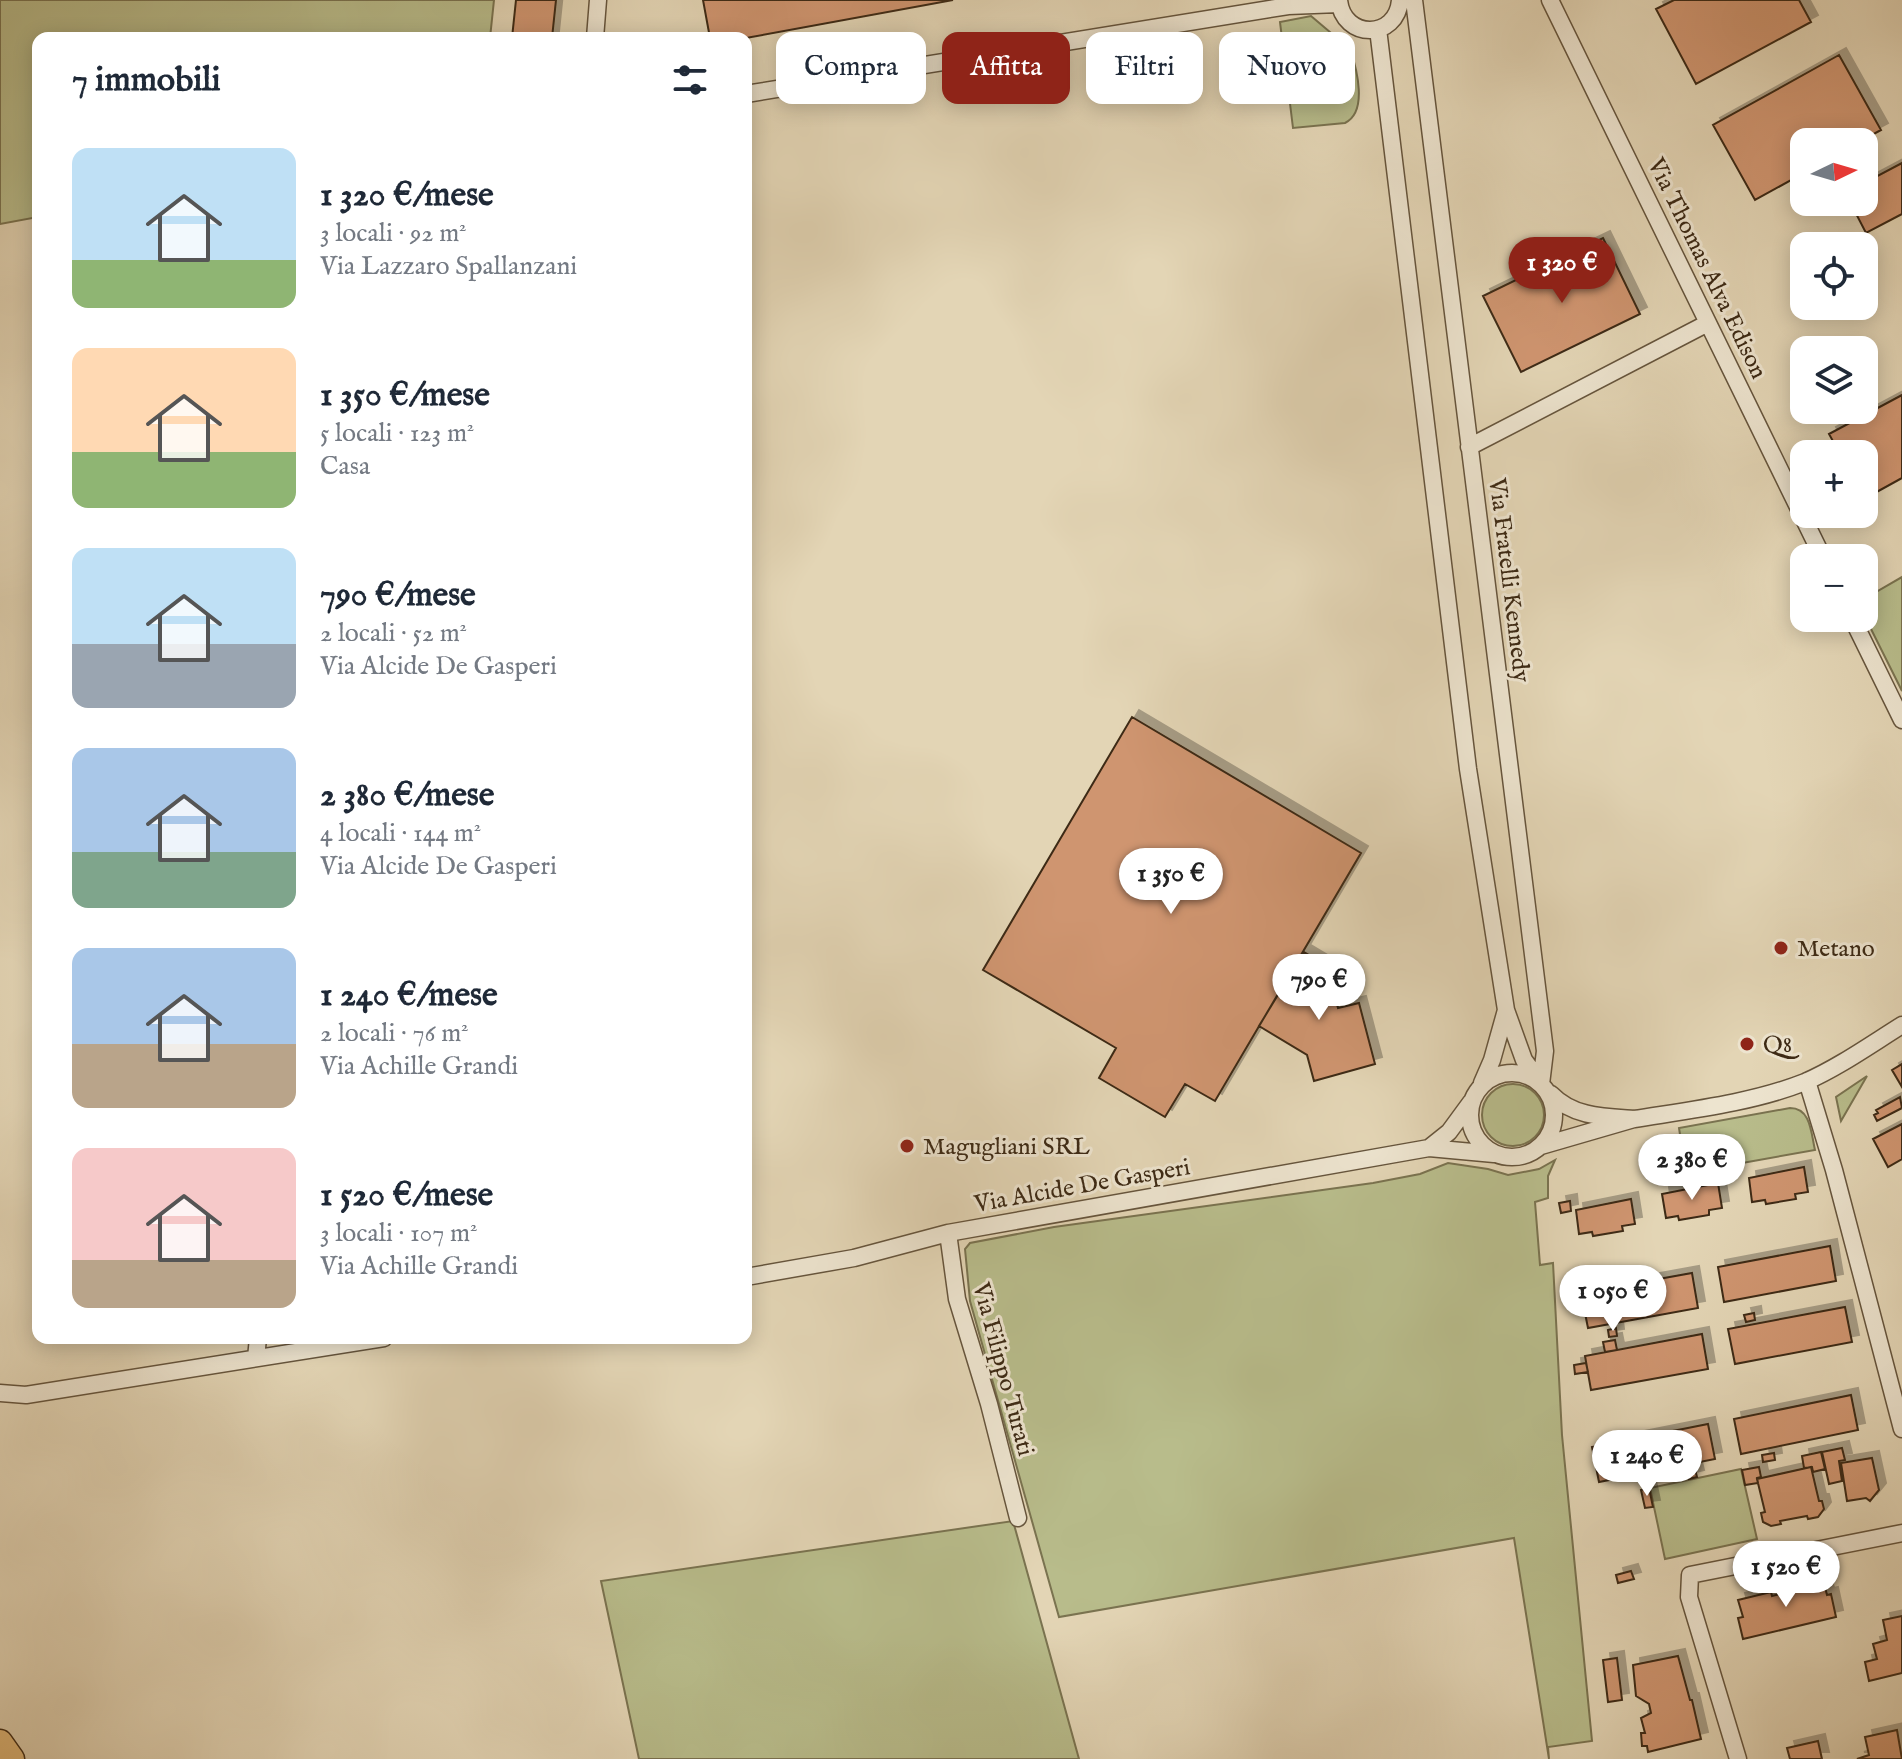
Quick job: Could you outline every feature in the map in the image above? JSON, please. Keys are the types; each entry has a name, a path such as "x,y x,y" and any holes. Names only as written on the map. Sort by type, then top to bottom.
{"main road":[{"path":"0,1742 12,1759"}],"street":[{"path":"595,32 598,0"},
{"path":"752,93 1288,6 1339,2 1341,12 1353,26 1378,29 1395,17 1400,0"},
{"name":"Via Fratelli Kennedy","path":"1414,0 1545,1051 1545,1088"},
{"name":"Via Thomas Alva Edison","path":"1550,0 1816,544"},
{"path":"1378,29 1468,769 1506,1010 1524,1060 1545,1088 1555,1114 1553,1126 1541,1146"},
{"path":"1469,447 1708,323"},
{"path":"1859,632 1902,720"},
{"path":"1506,1010 1492,1060 1470,1110 1470,1124 1476,1138 1495,1154 1508,1157 1521,1157 1541,1146 1634,1119 1775,1092 1807,1081 1902,1025"},
{"path":"1429,1148 1449,1132 1477,1091 1492,1077 1506,1072 1531,1076 1572,1111 1634,1119"},
{"path":"1807,1081 1834,1170 1902,1429"},
{"name":"Via Alcide De Gasperi","path":"752,1276 854,1258 948,1233 1429,1148 1495,1154"},
{"name":"Via Filippo Turati","path":"948,1233 957,1299 989,1404 1018,1518"},
{"path":"256,1358 257,1344"},
{"path":"0,1393 26,1395 346,1344"},
{"path":"1738,1759 1689,1597 1690,1575 1902,1533"}],"green space":[{"path":"0,0 494,0 491,32 32,32 32,218 0,224"},
{"path":"1311,16 1330,32 1281,32 1280,22"},
{"path":"1355,67 1359,100 1352,117 1345,123 1293,128 1290,104 1355,104"},
{"path":"1902,577 1902,691 1872,632 1878,632 1878,591"},
{"path":"1867,1076 1841,1121 1836,1097"},
{"path":"1507,1084 1519,1084 1535,1093 1542,1103 1542,1127 1535,1137 1519,1146 1507,1146 1487,1132 1482,1121 1482,1109 1496,1089"},
{"path":"1797,1109 1806,1117 1815,1150 1686,1173 1679,1128"},
{"path":"1555,1160 1548,1176 1548,1198 1535,1202 1540,1265 1553,1263 1562,1435 1592,1741 1548,1747 1549,1759 1514,1538 1059,1617 970,1301 965,1249 970,1243 1054,1227 1373,1183 1420,1174 1448,1163 1508,1175 1539,1169"},
{"path":"1741,1469 1757,1539 1665,1559 1650,1488"},
{"path":"1013,1521 1079,1759 639,1759 601,1581"}],"building":[{"path":"516,0 556,0 553,32 513,32"},
{"path":"703,0 953,0 752,37 752,32 709,32"},
{"path":"1674,0 1799,0 1811,22 1696,84 1656,9"},
{"path":"1839,55 1881,130 1790,128 1790,181 1755,200 1713,125"},
{"path":"1902,163 1902,214 1865,232 1857,216 1878,216 1878,176"},
{"path":"1603,238 1640,314 1521,372 1483,296"},
{"path":"1902,395 1902,478 1878,491 1878,440 1832,440 1829,434 1848,424 1878,424 1878,408"},
{"path":"1132,717 1361,853 1215,1101 1185,1084 1165,1117 1099,1078 1116,1048 983,970"},
{"path":"1304,952 1327,966 1338,1008 1359,1003 1375,1064 1314,1081 1307,1055 1259,1026"},
{"path":"1902,1064 1902,1087 1892,1070"},
{"path":"1900,1097 1902,1108 1877,1121 1874,1115 1878,1113 1876,1110"},
{"path":"1902,1124 1902,1159 1888,1167 1873,1139"},
{"path":"1804,1167 1808,1192 1795,1194 1796,1199 1766,1204 1765,1200 1752,1202 1749,1178"},
{"path":"1718,1183 1722,1208 1709,1210 1709,1215 1679,1220 1678,1216 1666,1218 1662,1194"},
{"path":"1631,1199 1635,1224 1622,1226 1623,1231 1593,1236 1592,1232 1579,1234 1576,1210"},
{"path":"1570,1201 1571,1211 1561,1213 1559,1203"},
{"path":"1830,1246 1836,1281 1724,1302 1718,1267"},
{"path":"1692,1273 1698,1308 1588,1328 1581,1293"},
{"path":"1845,1307 1852,1342 1735,1364 1728,1329"},
{"path":"1754,1313 1755,1320 1746,1322 1744,1315"},
{"path":"1616,1328 1617,1336 1609,1337 1608,1330"},
{"path":"1702,1334 1708,1369 1591,1390 1585,1356"},
{"path":"1615,1340 1617,1350 1605,1352 1603,1342"},
{"path":"1586,1363 1588,1372 1575,1374 1574,1365"},
{"path":"1851,1395 1858,1430 1741,1454 1734,1419"},
{"path":"1708,1424 1715,1459 1599,1482 1592,1447"},
{"path":"1842,1448 1845,1460 1839,1461 1842,1481 1829,1484 1822,1452"},
{"path":"1821,1452 1825,1469 1813,1472 1812,1467 1804,1468 1802,1456"},
{"path":"1774,1453 1775,1460 1763,1462 1762,1455"},
{"path":"1872,1458 1879,1490 1870,1501 1866,1498 1847,1501 1841,1463"},
{"path":"1759,1467 1761,1477 1757,1478 1758,1483 1745,1485 1742,1470"},
{"path":"1811,1467 1819,1501 1822,1501 1824,1509 1818,1517 1780,1521 1781,1524 1771,1526 1763,1522 1761,1513 1765,1512 1757,1479"},
{"path":"1695,1469 1697,1477 1689,1479 1687,1470"},
{"path":"1649,1488 1653,1507 1645,1508 1641,1490"},
{"path":"1631,1571 1634,1579 1618,1583 1616,1575"},
{"path":"1823,1579 1827,1595 1831,1594 1836,1617 1743,1639 1738,1618 1743,1617 1738,1600 1771,1592 1772,1596 1793,1591 1792,1586"},
{"path":"1902,1616 1902,1673 1869,1681 1865,1662 1877,1659 1873,1644 1887,1640 1883,1620"},
{"path":"1678,1656 1701,1739 1648,1752 1647,1746 1642,1746 1641,1733 1645,1733 1641,1718 1651,1713 1649,1704 1636,1696 1633,1665"},
{"path":"1617,1658 1622,1700 1608,1702 1603,1660"},
{"path":"1897,1730 1902,1759 1857,1759 1869,1755 1865,1737"},
{"path":"1818,1741 1822,1759 1790,1759 1787,1748"}],"place":[{"name":"Metano","path":"1781,948"},
{"name":"Q8","path":"1747,1044"},
{"name":"Magugliani SRL","path":"907,1146"}]}
